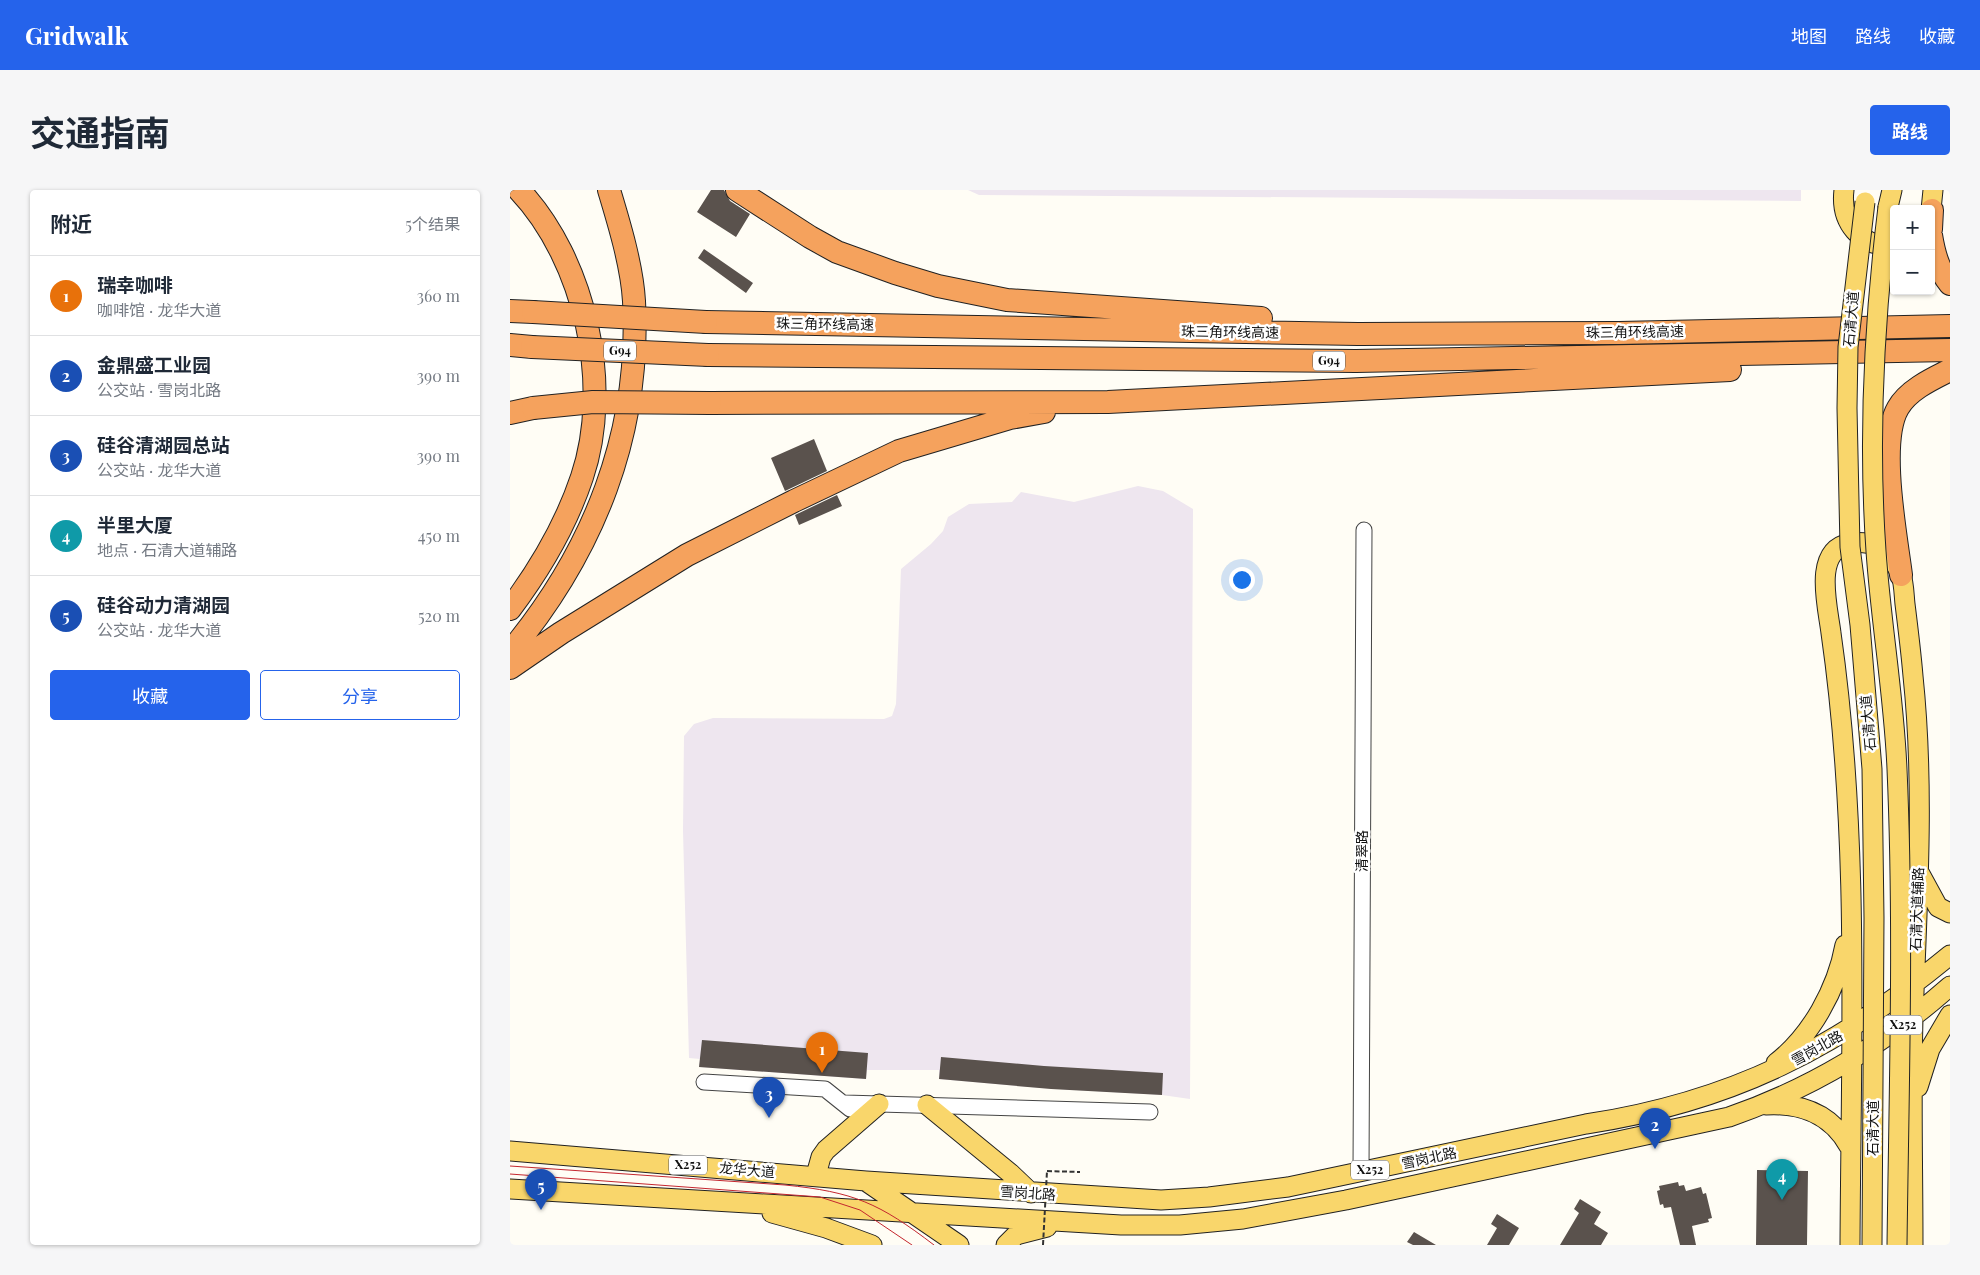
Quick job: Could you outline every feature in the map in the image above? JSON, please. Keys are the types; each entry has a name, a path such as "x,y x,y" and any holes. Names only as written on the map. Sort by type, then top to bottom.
{"highway":[{"path":"510,610 534,577 572,506 583,475 593,412 590,338 581,302 569,270 552,234 519,190"},
{"path":"510,652 532,625 575,560 606,493 624,422 634,367 634,298 620,228 609,190"},
{"path":"737,190 837,252 895,273 980,296 1026,301 1494,333"},
{"path":"1934,250 1942,274 1950,284"},
{"name":"珠三角环线高速","path":"510,311 706,322 1348,334 1619,333 1950,326"},
{"name":"珠三角环线高速","path":"510,345 708,355 1356,361 1818,354 1950,350"},
{"path":"510,413 533,408 593,402 1108,402 1739,370 1818,354"},
{"path":"1901,575 1889,460 1892,421 1898,407 1908,396 1950,370"},
{"path":"510,668 687,555 899,451 1010,418 1108,402"}],"main road":[{"path":"1932,205 1933,190"},
{"path":"1844,191 1844,211 1851,229 1864,240 1877,245 1890,245"},
{"name":"石清大道","path":"1866,196 1848,347 1847,408 1850,547 1860,625 1872,769 1874,918 1872,1245"},
{"name":"石清大道","path":"1890,198 1877,298 1872,417 1876,551 1897,769 1899,926 1897,1245"},
{"path":"1850,1245 1849,1146 1853,1027 1845,766 1825,583 1830,556 1841,545 1859,542 1873,545 1885,552 1901,575"},
{"name":"石清大道辅路","path":"1901,575 1916,707 1919,766 1913,1018 1914,1245"},
{"path":"1918,868 1938,906 1950,914"},
{"path":"1756,1078 1799,1042 1828,997 1844,952 1850,917"},
{"name":"雪岗北路","path":"866,1181 1161,1200 1251,1192 1361,1172 1621,1118 1716,1094 1814,1051 1853,1027 1950,955"},
{"name":"雪岗北路","path":"914,1213 1069,1222 1180,1225 1243,1219 1346,1200 1642,1137 1729,1117 1764,1105 1853,1058 1913,1018 1950,986"},
{"path":"1912,1118 1919,1080 1930,1049 1950,1015"},
{"path":"816,1175 821,1157 826,1150 879,1104"},
{"path":"927,1105 1010,1173 1031,1193"},
{"path":"1764,1105 1792,1106 1817,1112 1836,1128 1849,1146"},
{"name":"龙华大道","path":"510,1151 816,1175 866,1181 959,1245"},
{"name":"X252","path":"510,1188 914,1213"},
{"path":"961,1215 962,1188"},
{"path":"712,1202 792,1218 872,1245"},
{"path":"1006,1245 1012,1237 1022,1232 1069,1222"}],"street":[{"name":"清翠路","path":"1361,1172 1360,1051 1364,530"},
{"path":"704,1082 825,1089 845,1103 859,1121"},
{"path":"845,1103 1150,1112"}],"path":[{"path":"1050,1245 1043,1245 1047,1171 1080,1172"}],"shaded area":[{"path":"968,190 1801,190 1801,201 979,195"},
{"path":"1138,486 1163,491 1193,509 1190,1099 1162,1095 1042,1088 939,1079 939,1070 867,1070 866,1079 699,1067 700,1059 689,1058 683,831 684,736 694,724 713,718 884,719 892,716 896,704 901,569 931,544 943,531 948,517 969,504 1012,502 1021,492 1074,502"}],"building":[{"path":"711,190 724,190 730,201 750,214 736,237 697,212"},
{"path":"704,249 753,283 746,293 698,258"},
{"path":"814,439 827,471 785,491 771,458"},
{"path":"837,495 842,506 799,525 795,515"},
{"path":"702,1040 868,1053 866,1079 699,1067"},
{"path":"941,1057 1044,1066 1163,1073 1162,1095 1051,1089 939,1079"},
{"path":"1757,1170 1808,1171 1807,1245 1756,1245"},
{"path":"1678,1182 1679,1186 1684,1185 1686,1191 1701,1187 1703,1194 1706,1193 1712,1218 1708,1219 1709,1222 1692,1226 1696,1245 1680,1245 1671,1207 1664,1208 1663,1204 1660,1205 1657,1191 1660,1190 1659,1186"},
{"path":"1580,1199 1601,1212 1594,1224 1608,1233 1601,1245 1560,1245 1579,1213 1574,1209"},
{"path":"1497,1214 1519,1228 1509,1245 1487,1245 1497,1228 1491,1224"},
{"path":"1414,1232 1436,1245 1413,1245 1407,1242"}],"tram line":[{"path":"510,1166 785,1185 830,1191 881,1209 934,1245"},
{"path":"510,1174 820,1197 860,1210 912,1245"}],"place":[{"name":"瑞幸咖啡","path":"822,1073"},
{"name":"硅谷清湖园总站","path":"769,1118"},
{"name":"金鼎盛工业园","path":"1655,1149"},
{"name":"半里大厦","path":"1782,1200"},
{"name":"硅谷动力清湖园","path":"541,1210"}]}
